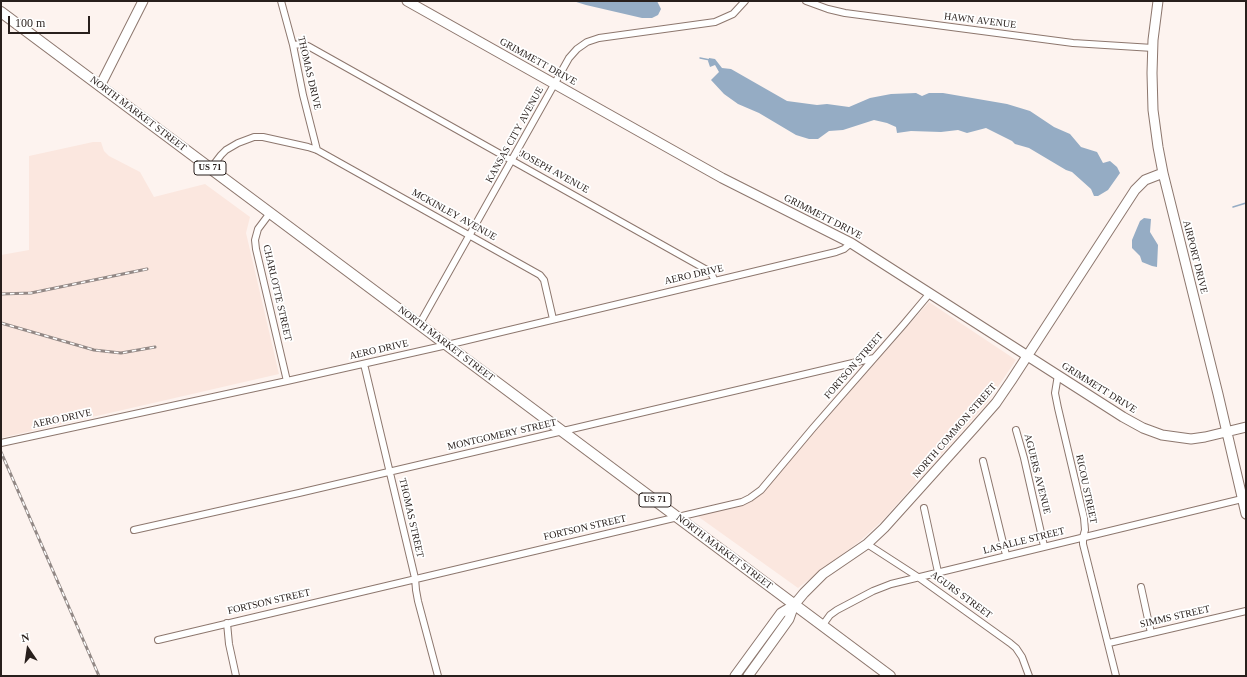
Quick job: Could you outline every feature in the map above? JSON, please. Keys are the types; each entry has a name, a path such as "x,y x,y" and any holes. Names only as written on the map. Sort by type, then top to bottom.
{"main road":[{"path":"100,86 143,1"},
{"name":"GRIMMETT DRIVE","path":"407,1 722,178 851,243 1123,417 1143,428 1162,435 1191,439 1246,427"},
{"name":"AIRPORT DRIVE","path":"1158,1 1153,48 1153,110 1158,147 1163,173 1246,514"},
{"name":"NORTH MARKET STREET","path":"1,12 890,676"},
{"name":"NORTH COMMON STREET","path":"735,676 781,613 794,605 814,581 867,544 884,528 974,428 999,397 1027,356 1135,190 1145,180 1163,173"},
{"name":"NORTH COMMON STREET","path":"750,675 789,619 794,605"}],"street":[{"name":"THOMAS DRIVE","path":"281,1 317,150"},
{"name":"KANSAS CITY AVENUE","path":"419,325 573,53 582,45 593,40 715,22 733,14 745,1"},
{"name":"HAWN AVENUE","path":"806,1 845,13 1066,42 1153,48"},
{"name":"JOSEPH AVENUE","path":"292,45 302,44 308,46 707,270 715,281"},
{"name":"MCKINLEY AVENUE","path":"211,168 226,150 238,142 254,137 263,137 317,150 540,275 544,280 553,319"},
{"name":"CHARLOTTE STREET","path":"270,213 258,229 255,240 287,381"},
{"name":"AERO DRIVE","path":"1,442 364,364 836,252 844,249 851,243"},
{"name":"FORTSON STREET","path":"158,640 227,622 742,502 757,494 856,381 930,293"},
{"name":"MONTGOMERY STREET","path":"134,530 390,472 874,358"},
{"name":"THOMAS STREET","path":"364,364 415,578 418,601 438,676"},
{"name":"RICOU STREET","path":"1058,375 1055,393 1084,518 1085,530 1083,544 1116,676"},
{"name":"AGUERS AVENUE","path":"1016,430 1024,458 1044,546"},
{"path":"983,461 1006,556"},
{"name":"LASALLE STREET","path":"822,626 830,615 837,610 873,591 891,584 1242,499"},
{"path":"924,508 938,572"},
{"name":"AGURS STREET","path":"867,544 918,577 1016,648 1022,657 1029,676"},
{"path":"1141,587 1151,633"},
{"name":"SIMMS STREET","path":"1108,643 1246,611"},
{"path":"227,622 229,644 236,676"},
{"path":"742,668 750,675"}],"shaded area":[{"path":"93,142 101,142 104,151 109,156 140,172 154,197 205,184 250,217 246,233 279,374 1,438 1,255 29,250 29,156"},
{"path":"929,302 1016,360 987,403 882,521 860,541 798,588 696,515 745,502 764,492 791,458"}],"water":[{"path":"573,1 657,1 661,9 658,15 652,18 642,18"},
{"path":"709,58 715,59 722,68 731,69 787,101 849,107 870,98 891,94 916,93 922,96 929,93 943,93 1007,104 1030,111 1054,127 1070,134 1081,147 1097,152 1103,163 1110,161 1117,167 1120,173 1108,190 1098,196 1094,196 1091,189 1072,172 1029,148 1015,144 986,128 967,133 958,130 941,132 911,131 897,133 896,127 874,120 843,130 829,131 818,139 809,139 796,135 759,113 738,104 724,94 711,80 719,72 715,65 710,67 708,61"},
{"path":"1144,218 1151,219 1150,232 1158,245 1157,267 1142,262 1140,256 1132,248 1132,240 1140,221"}],"waterway":[{"path":"700,58 710,60"},
{"path":"1233,207 1246,203"}],"railway":[{"path":"1,294 31,293 147,269"},
{"path":"1,323 94,350 121,353 155,347"},
{"path":"1,452 99,676"}]}
